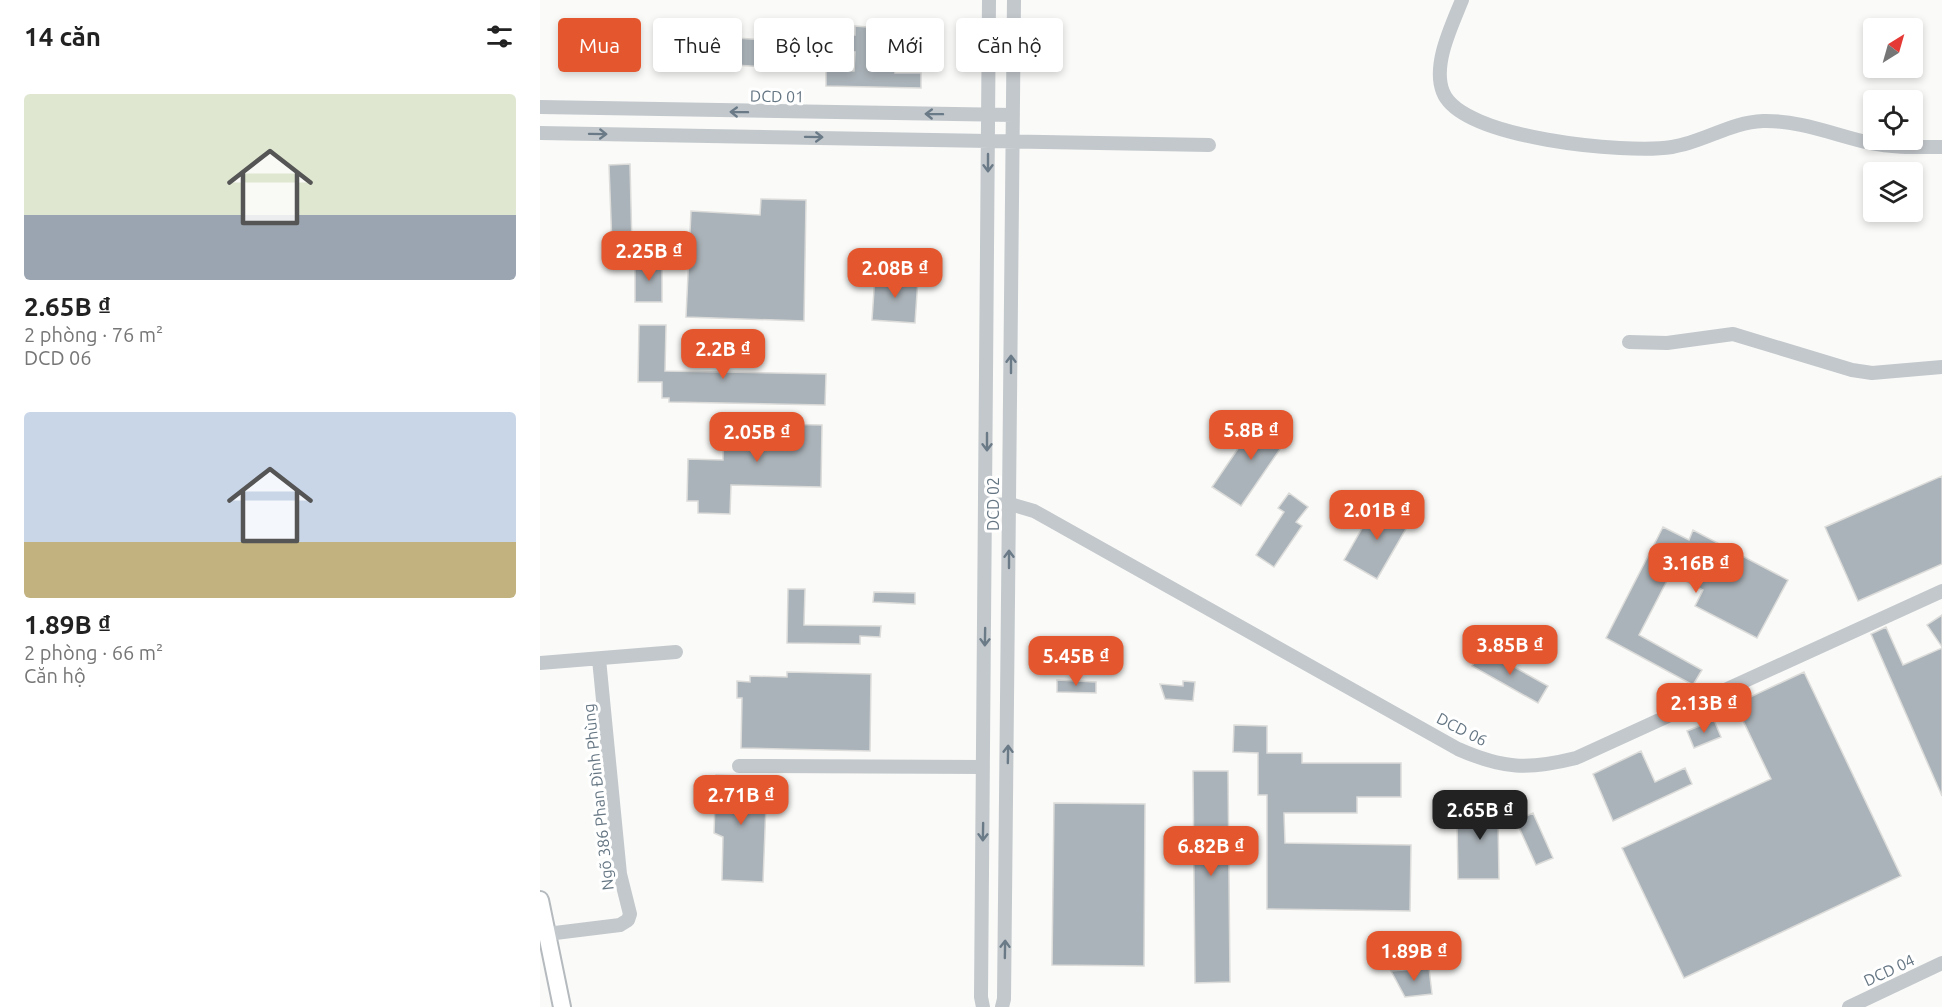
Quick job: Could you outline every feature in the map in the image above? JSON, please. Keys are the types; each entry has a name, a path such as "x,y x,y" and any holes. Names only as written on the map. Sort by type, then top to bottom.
{"main road":[{"path":"540,900 562,1007"}],"street":[{"name":"DCD 02","path":"983,1007 981,997 989,0"},
{"name":"DCD 02","path":"1002,1007 1004,999 1010,504 1014,0"},
{"path":"1462,0 1442,62 1440,75 1443,94 1455,108 1526,136 1604,147 1670,147 1733,127 1765,121 1802,126 1882,145 1942,147"},
{"name":"DCD 01","path":"540,107 1013,115"},
{"path":"543,135 1013,140 1209,145"},
{"path":"1629,342 1667,343 1733,334 1852,370 1872,373 1942,367"},
{"name":"DCD 06","path":"986,505 1010,504 1051,519 1458,749 1479,758 1524,767 1541,766 1576,758 1942,591"},
{"path":"540,663 676,652"},
{"name":"Ngõ 386 Phan Đình Phùng","path":"546,934 620,925 628,920 630,914 620,874 598,659"},
{"path":"739,766 983,767"},
{"name":"DCD 04","path":"1849,1007 1942,963"}],"building":[{"path":"855,26 866,27 866,72 921,73 921,88 826,86 826,72 854,72"},
{"path":"742,38 754,39 754,66 742,65"},
{"path":"630,164 632,247 612,247 609,165"},
{"path":"761,199 806,200 804,321 686,317 691,211 760,215"},
{"path":"635,263 662,263 662,302 635,302"},
{"path":"875,275 918,279 915,323 872,320"},
{"path":"639,325 666,325 665,371 826,374 825,405 669,402 669,398 662,398 662,382 638,382"},
{"path":"1260,416 1289,436 1241,506 1212,487"},
{"path":"724,423 822,425 821,487 731,485 730,514 698,513 698,501 687,501 688,459 723,460"},
{"path":"1942,476 1942,564 1858,601 1825,527"},
{"path":"1289,493 1308,507 1296,522 1302,526 1274,567 1256,555 1284,512 1278,508"},
{"path":"1377,502 1410,522 1377,579 1344,560"},
{"path":"1663,527 1689,540 1693,530 1788,580 1757,638 1695,606 1703,590 1671,573 1639,635 1702,670 1693,685 1606,638"},
{"path":"788,589 805,589 804,625 881,626 880,637 860,636 860,644 787,643"},
{"path":"874,592 915,593 915,604 873,602"},
{"path":"1942,615 1942,647 1927,625"},
{"path":"1886,627 1903,665 1942,648 1942,796 1871,634"},
{"path":"1482,649 1548,686 1538,703 1472,666"},
{"path":"787,672 871,674 870,751 741,748 742,698 737,698 737,681 750,682 750,676 787,677"},
{"path":"1804,672 1901,876 1684,978 1622,848 1771,779 1735,704"},
{"path":"1057,680 1096,682 1096,693 1057,692"},
{"path":"1183,681 1195,682 1193,701 1165,699 1160,684 1183,686"},
{"path":"1714,720 1721,737 1694,748 1687,731"},
{"path":"1234,725 1267,726 1267,753 1302,753 1302,763 1401,763 1401,797 1357,797 1357,813 1284,813 1285,843 1411,845 1410,911 1267,909 1267,795 1258,795 1258,753 1233,752"},
{"path":"1641,751 1655,782 1685,768 1692,784 1613,821 1593,774"},
{"path":"1193,771 1228,771 1230,982 1195,983"},
{"path":"716,775 767,777 763,882 722,880 723,837 714,833"},
{"path":"1477,794 1501,794 1501,819 1498,819 1499,879 1458,879 1457,820 1477,820"},
{"path":"1054,803 1145,804 1144,966 1052,965"},
{"path":"1533,813 1553,858 1536,865 1516,821"},
{"path":"1429,968 1432,994 1405,997 1391,971"}]}
